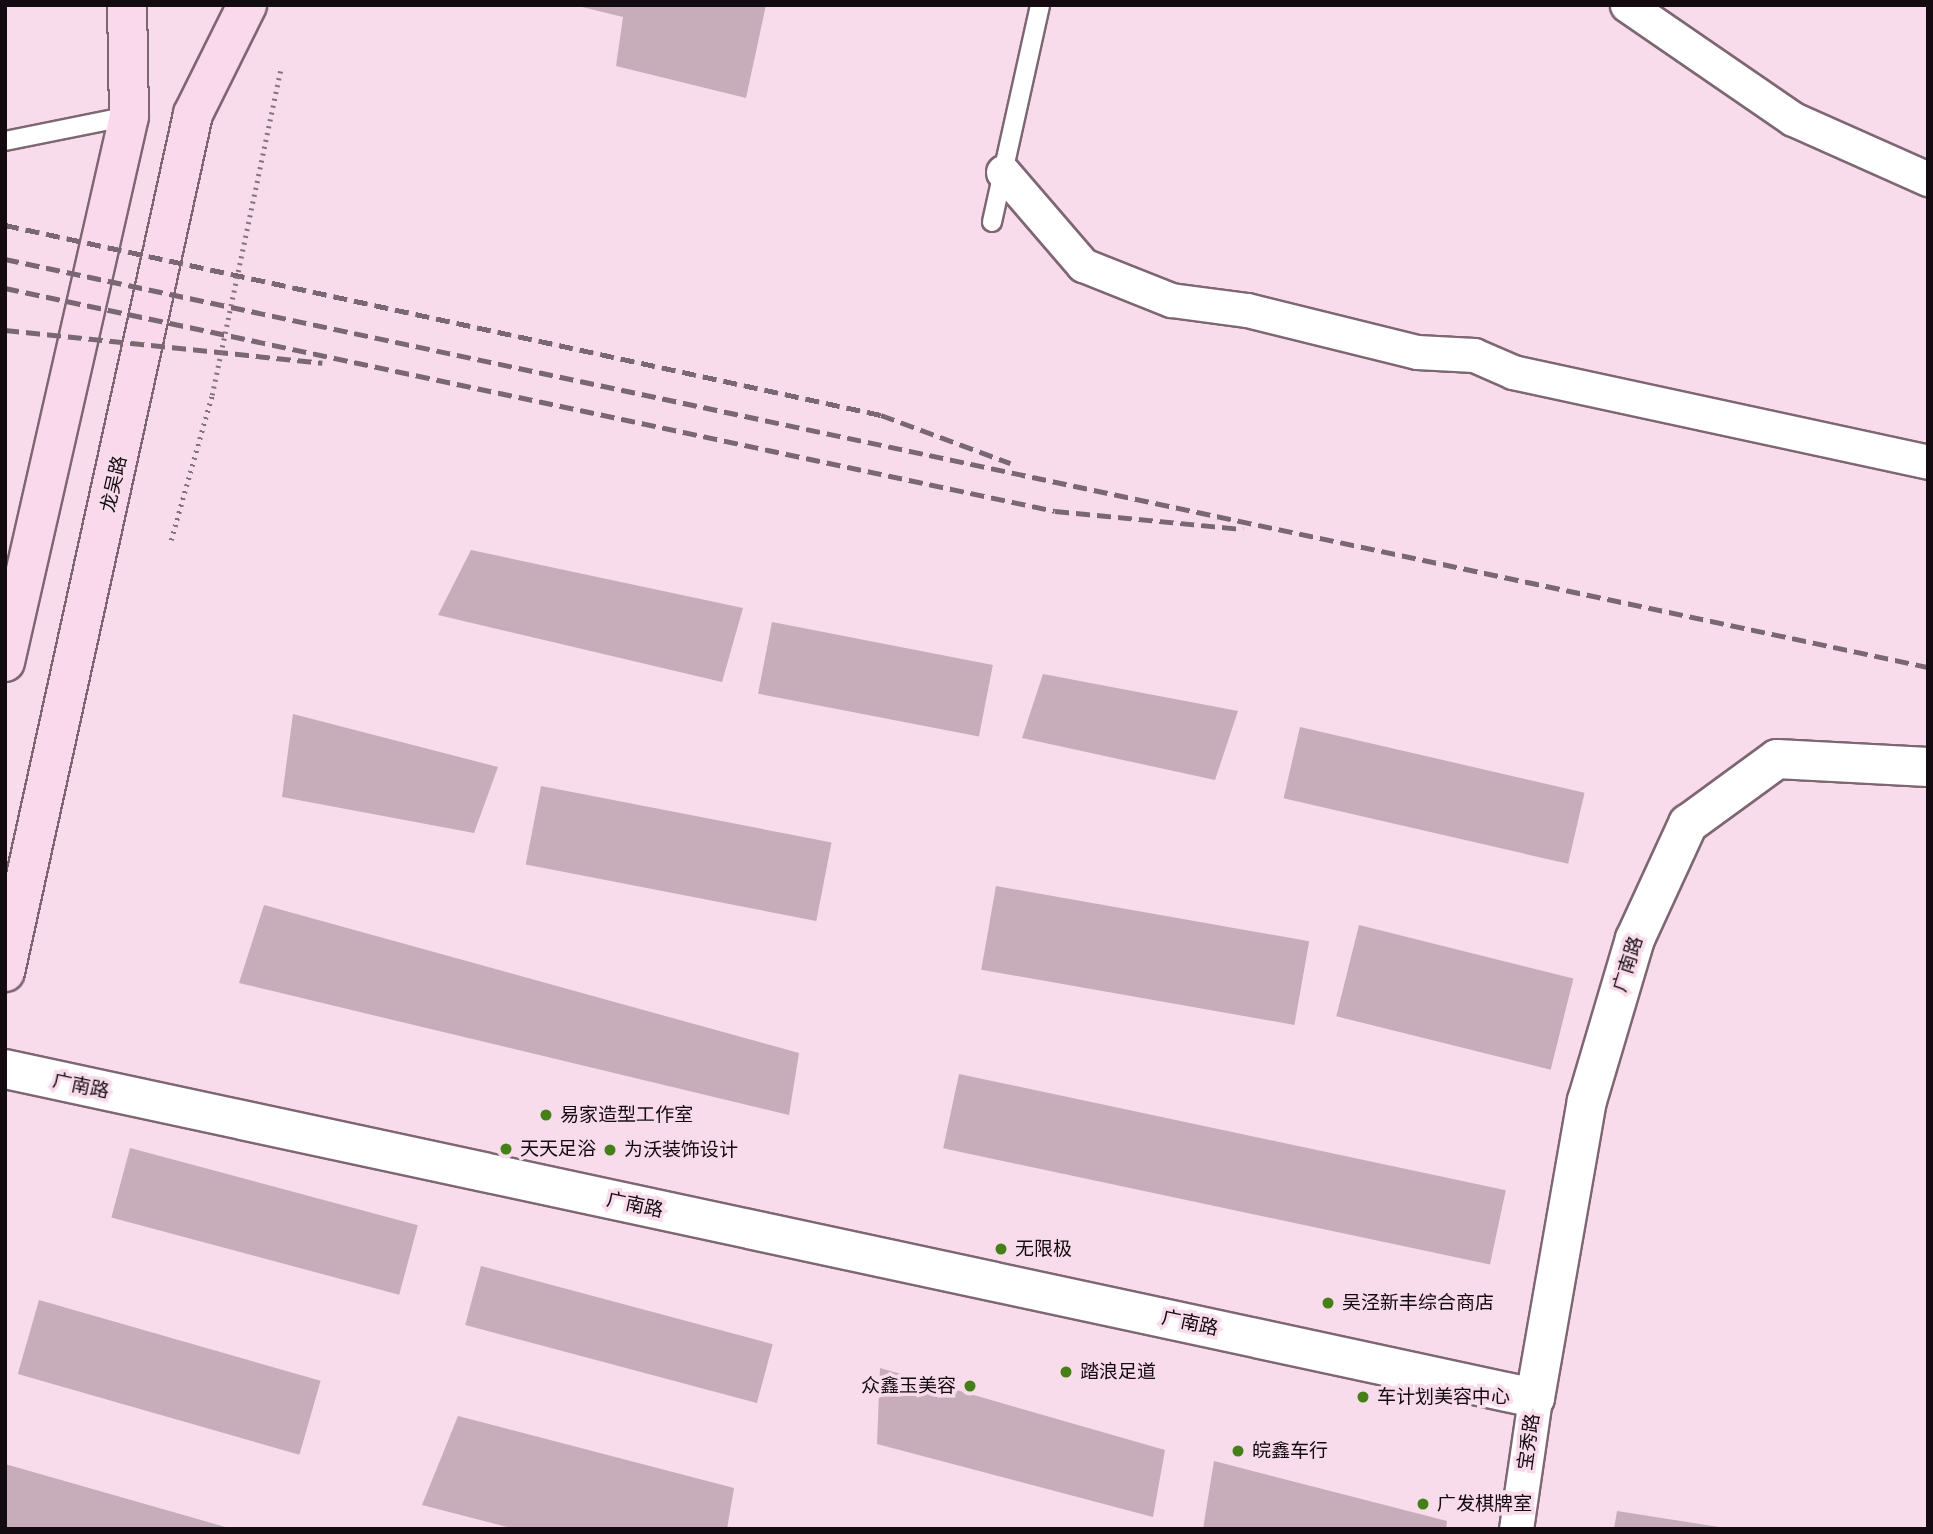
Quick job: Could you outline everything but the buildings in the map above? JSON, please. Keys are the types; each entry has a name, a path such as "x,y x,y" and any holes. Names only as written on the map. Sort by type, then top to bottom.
{"main road":[{"path":"5,662 130,116 127,5"},
{"name":"龙吴路","path":"5,972 193,114 247,5"}],"street":[{"path":"1627,5 1793,119 1928,180"},
{"path":"1003,172 1083,265 1171,300 1247,310 1417,352 1474,355 1513,372 1928,463"},
{"name":"广南路","path":"5,1069 1535,1398 1587,1101 1635,939 1688,824 1776,759 1928,767"},
{"name":"宝秀路","path":"1517,1529 1535,1398"}],"lane":[{"path":"992,222 1040,5"},
{"path":"5,141 130,116"}],"path":[{"path":"171,540 212,394 281,68"}],"railway":[{"path":"5,225 881,415 1010,463"},
{"path":"5,259 1928,667"},
{"path":"5,288 1055,511 1243,529"},
{"path":"5,330 322,363"}],"place":[{"name":"易家造型工作室","path":"546,1115"},
{"name":"天天足浴","path":"506,1149"},
{"name":"为沃装饰设计","path":"610,1150"},
{"name":"无限极","path":"1001,1249"},
{"name":"吴泾新丰综合商店","path":"1328,1303"},
{"name":"踏浪足道","path":"1066,1372"},
{"name":"众鑫玉美容","path":"970,1386"},
{"name":"车计划美容中心","path":"1363,1397"},
{"name":"皖鑫车行","path":"1238,1451"},
{"name":"广发棋牌室","path":"1423,1504"}]}
